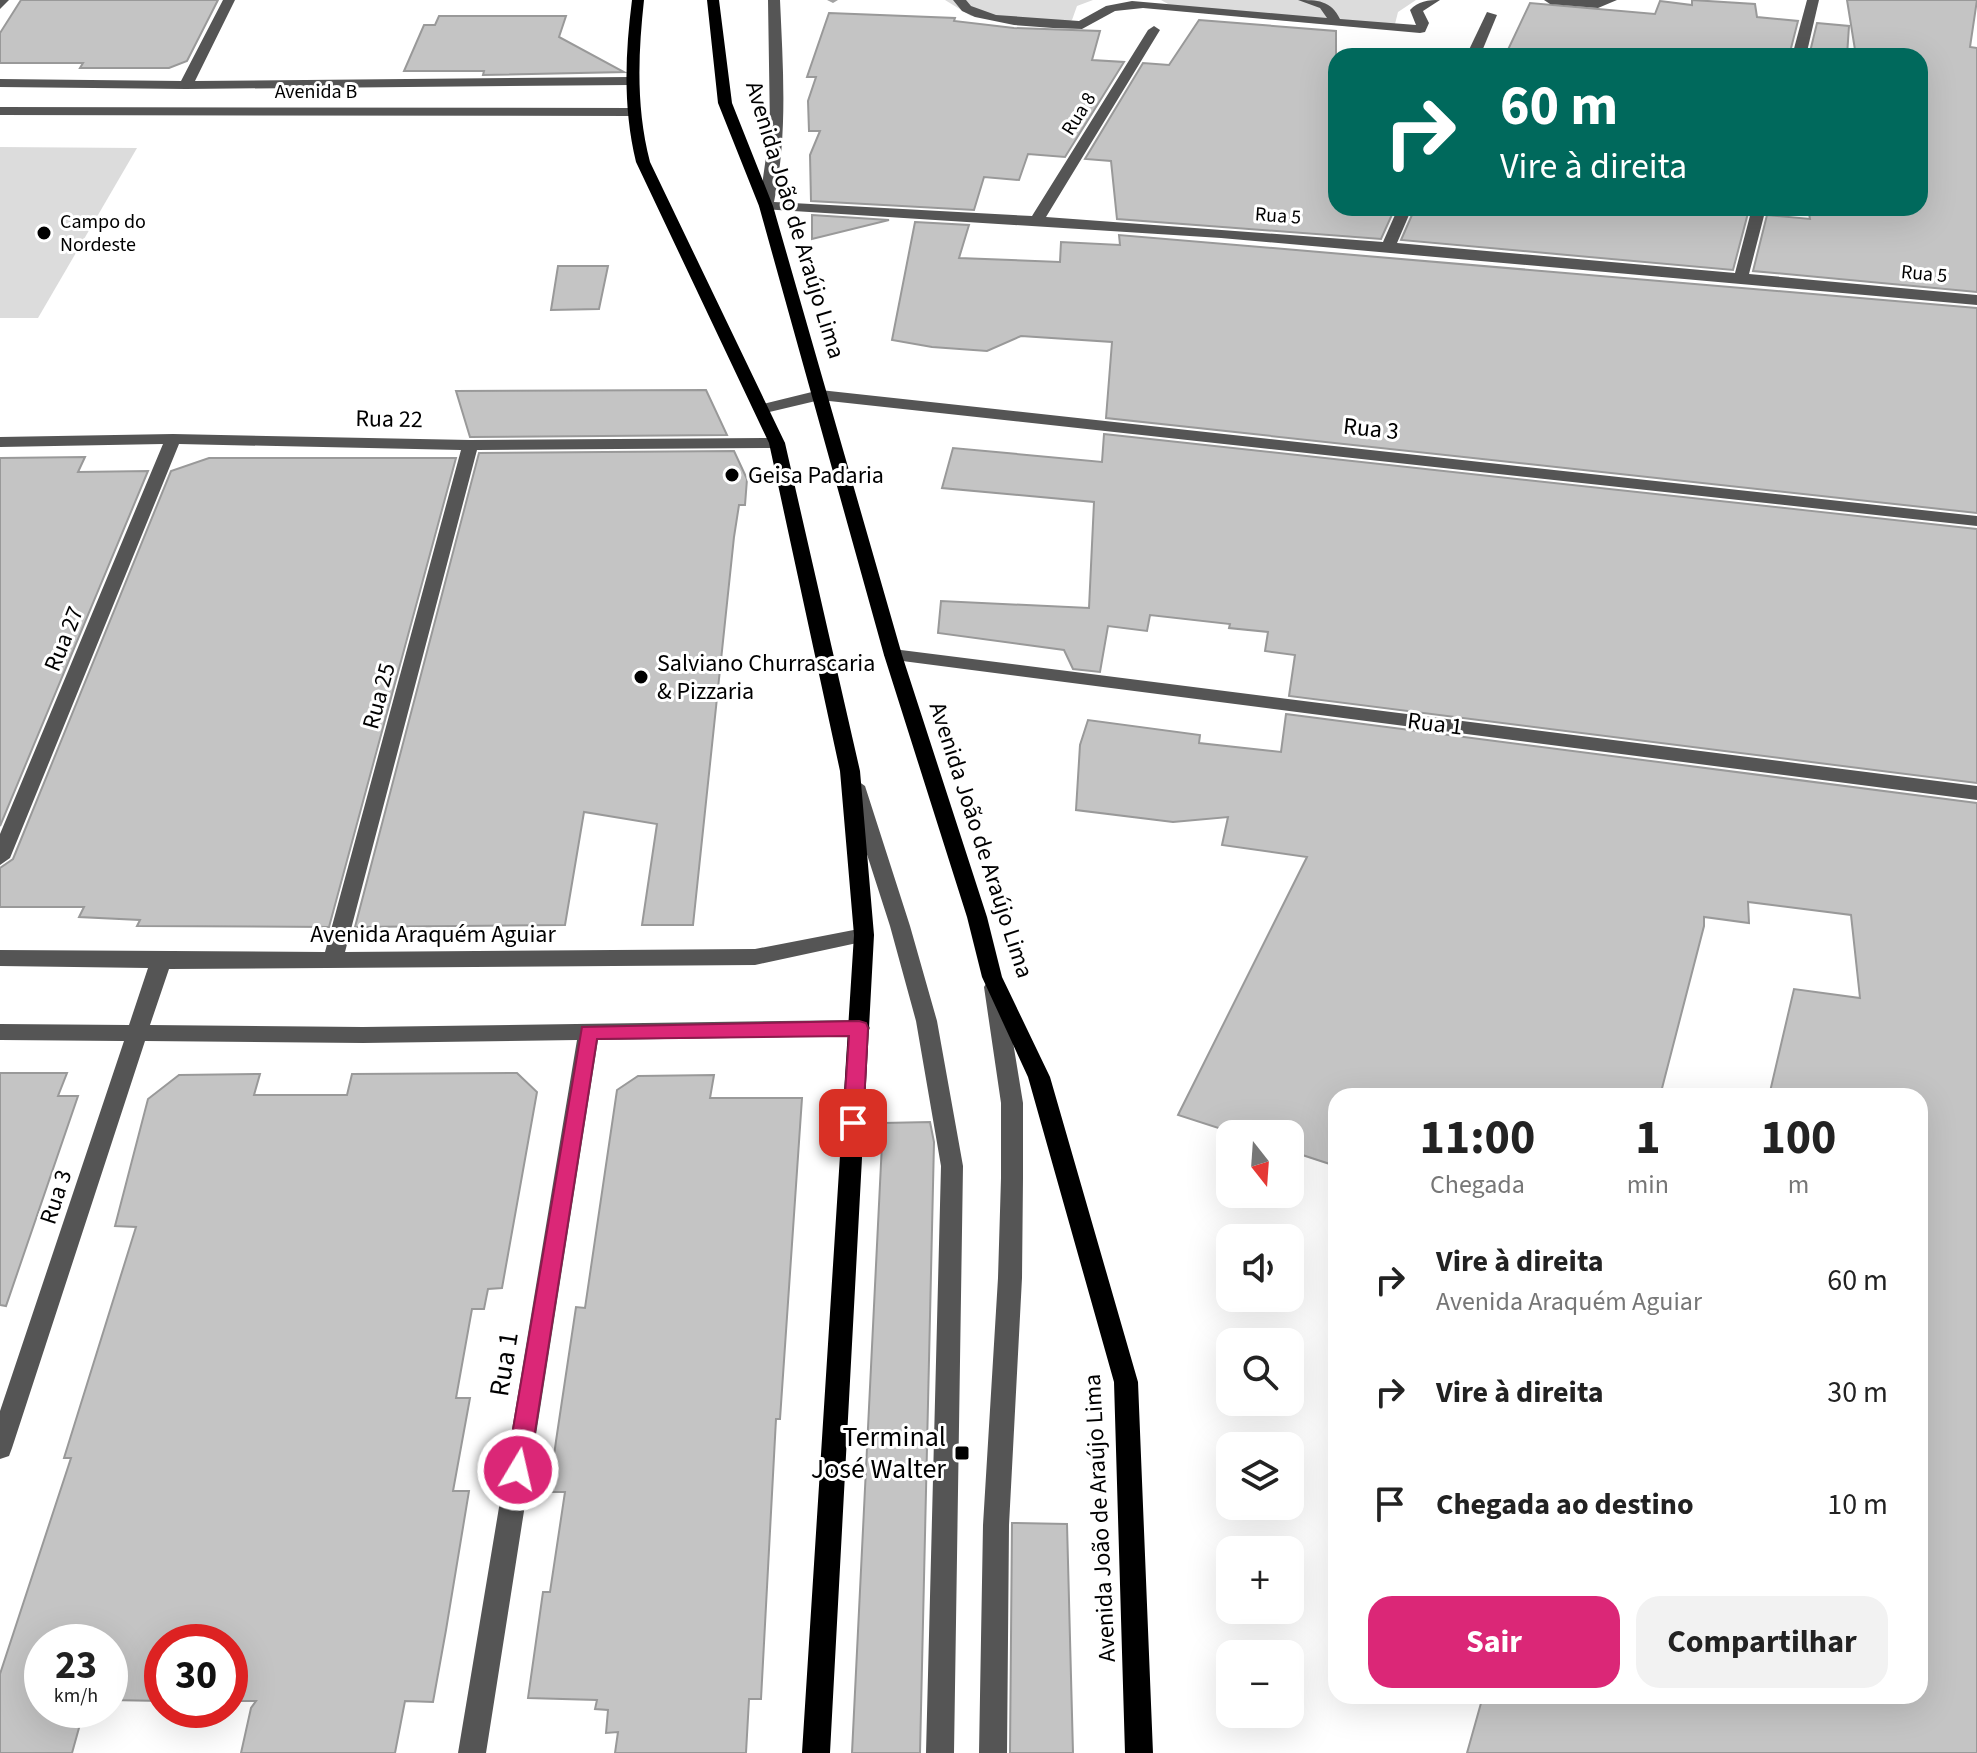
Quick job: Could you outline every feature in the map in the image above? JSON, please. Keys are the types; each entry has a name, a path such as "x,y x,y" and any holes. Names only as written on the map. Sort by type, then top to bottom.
{"main road":[{"path":"639,1 630,81 632,112 643,162 777,443 850,771 864,935 816,1753"},
{"name":"Avenida João de Araújo Lima","path":"712,1 725,103 766,206 893,655 977,917 992,977 1039,1077 1126,1382 1139,1753"}],"street":[{"path":"0,5 3,0"},
{"path":"186,85 229,0"},
{"path":"766,206 776,167 778,140 774,0"},
{"path":"959,0 965,10 990,18 1082,25 1100,8 1116,1 1132,0 1151,2 1165,8 1420,29 1423,23 1416,10 1434,0"},
{"path":"1253,15 1272,0"},
{"path":"1304,0 1322,3 1330,9 1335,22"},
{"path":"1550,0 1603,4 1611,0"},
{"path":"1801,48 1813,0"},
{"path":"1477,48 1491,15"},
{"name":"Rua 8","path":"1037,219 1154,30"},
{"name":"Avenida B","path":"0,83 186,85 630,81"},
{"name":"Avenida B","path":"0,111 632,112"},
{"name":"Rua 5","path":"766,206 1037,219 1389,244 1977,300"},
{"path":"1389,244 1401,216"},
{"path":"1741,277 1757,216"},
{"name":"Rua 3","path":"761,409 820,395 1977,521"},
{"name":"Rua 22","path":"0,442 173,439 470,445 777,443"},
{"name":"Rua 27","path":"0,858 173,439"},
{"name":"Rua 25","path":"333,960 470,445"},
{"name":"Rua 1","path":"893,655 1977,793"},
{"path":"850,771 911,957 948,1129 952,1166 940,1753"},
{"name":"Avenida Araquém Aguiar","path":"0,958 161,961 755,957 864,935"},
{"name":"Rua 3","path":"0,1448 161,961"},
{"path":"992,977 1012,1103 1010,1278 996,1525 993,1753"},
{"path":"0,1032 363,1035 859,1028"},
{"name":"Rua 1","path":"472,1753 589,1032"}],"shaded area":[{"path":"945,0 1093,0 1077,6 1072,20 1062,25 971,16"},
{"path":"1161,0 1416,0 1398,12 1395,24 1378,29 1180,11"},
{"name":"Campo do Nordeste","path":"0,147 137,148 38,318 0,318"}],"building":[{"path":"21,0 218,0 187,61 169,68 80,68 83,63 0,63 0,33"},
{"path":"1692,0 1755,4 1757,17 1798,21 1791,48 1509,48 1530,3 1655,14 1660,1 1692,5"},
{"path":"1847,0 1977,0 1970,47 1977,48 1977,292 1753,271 1767,216 1810,219 1809,216 1928,216 1928,48 1855,48"},
{"path":"829,13 955,18 954,21 1014,28 1100,31 1092,60 1124,62 1065,157 1028,154 1019,180 984,177 974,210 811,201 810,155 820,131 809,131 808,101 816,77 807,77"},
{"path":"439,16 566,16 559,37 624,72 483,75 484,71 404,71 424,25 435,25"},
{"path":"1199,20 1336,31 1336,48 1328,48 1328,216 1391,216 1381,239 1117,219 1111,161 1085,159 1143,63 1169,65"},
{"path":"1817,23 1849,26 1848,48 1811,48"},
{"path":"812,215 889,220 812,239"},
{"path":"1412,216 1747,216 1733,270 1401,240"},
{"path":"915,222 969,225 959,258 1060,262 1061,242 1120,245 1119,235 1977,308 1977,513 1106,418 1112,342 1021,336 987,351 892,340"},
{"path":"558,266 608,266 599,309 551,310"},
{"path":"706,390 727,435 470,437 456,391"},
{"path":"1104,434 1977,529 1977,783 1289,696 1295,655 1265,651 1268,632 1229,628 1230,624 1150,615 1147,631 1108,626 1100,672 1073,669 1064,650 938,633 941,601 1089,608 1094,502 942,488 953,448 1102,462"},
{"path":"734,451 747,479 745,505 739,505 734,537 693,925 642,925 657,824 584,812 565,925 355,927 479,453"},
{"path":"85,457 78,472 148,471 0,826 0,458"},
{"path":"209,458 456,458 329,927 137,926 140,920 79,917 84,907 0,907 0,868 13,859 171,471"},
{"path":"1286,714 1977,803 1977,1753 1467,1753 1481,1704 1928,1704 1928,1088 1771,1088 1794,989 1860,998 1851,915 1748,902 1749,923 1704,917 1662,1088 1328,1088 1328,1163 1304,1156 1304,1120 1216,1120 1216,1127 1178,1115 1307,857 1222,845 1228,817 1173,822 1076,810 1080,745 1088,720 1200,735 1199,743 1281,752"},
{"path":"0,1073 67,1073 58,1096 78,1096 6,1306 0,1305"},
{"path":"517,1073 537,1092 502,1288 488,1289 484,1309 472,1309 456,1398 470,1398 453,1491 469,1491 433,1702 405,1701 395,1753 241,1753 251,1708 256,1701 248,1701 248,1624 144,1624 144,1701 128,1700 128,1624 24,1624 24,1728 79,1728 72,1753 0,1753 0,1674 71,1458 64,1458 136,1227 115,1226 148,1099 179,1075 260,1074 254,1095 347,1095 352,1074"},
{"path":"714,1075 710,1098 802,1098 780,1419 776,1419 761,1699 749,1699 746,1753 615,1753 618,1732 606,1733 608,1710 595,1709 597,1700 528,1698 543,1592 550,1592 565,1492 549,1492 556,1441 576,1307 585,1308 617,1090 638,1076"},
{"path":"930,1122 934,1142 920,1753 852,1753 883,1123"},
{"path":"1012,1523 1067,1524 1073,1753 1010,1753"}],"place":[{"name":"Campo do Nordeste","path":"44,233"},
{"name":"Geisa Padaria","path":"732,475"},
{"name":"Salviano Churrascaria & Pizzaria","path":"641,677"},
{"name":"Terminal José Walter","path":"962,1453"}],"route":[{"path":"518,1470 589,1032 859,1028 853,1123"}]}
